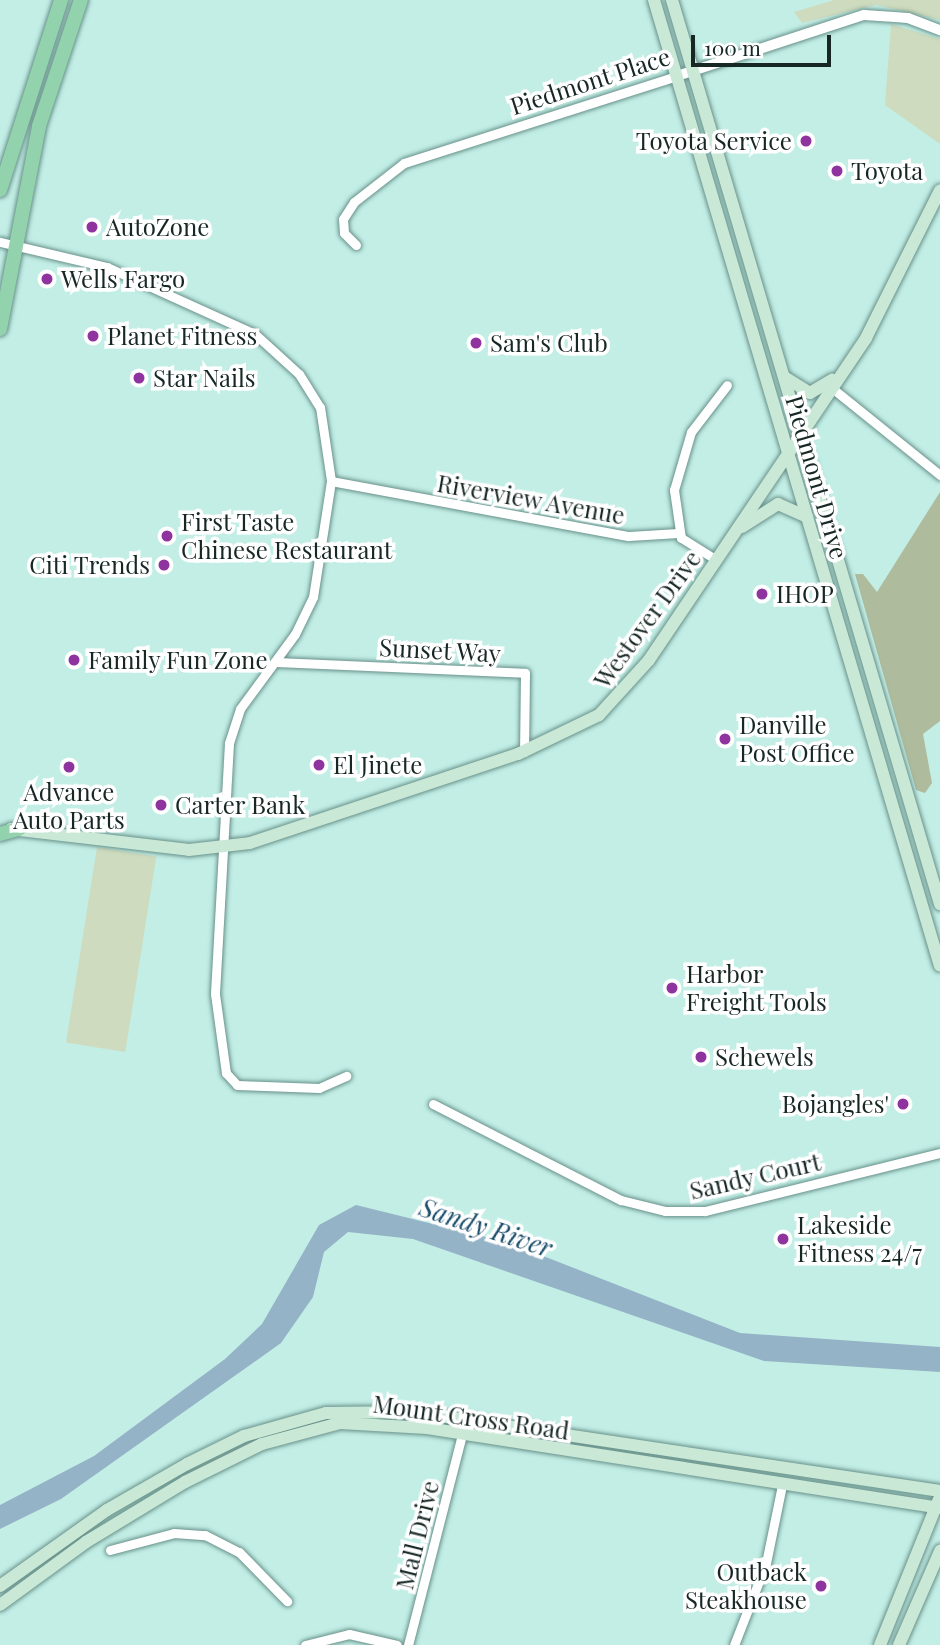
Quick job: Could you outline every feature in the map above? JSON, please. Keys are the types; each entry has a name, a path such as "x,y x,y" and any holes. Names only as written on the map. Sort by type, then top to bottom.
{"main road":[{"path":"0,190 61,0"},
{"path":"0,329 39,125 81,0"},
{"name":"Piedmont Drive","path":"654,0 940,965"},
{"name":"Piedmont Drive","path":"672,0 940,904"},
{"name":"Westover Drive","path":"0,828 164,848 220,848 524,752 582,727 617,700 843,372 898,282 940,190"},
{"path":"783,374 810,393 843,372"},
{"path":"731,536 768,506 789,505 807,517"},
{"path":"0,834 19,829"},
{"name":"Mount Cross Road","path":"0,1586 107,1510 187,1464 244,1436 326,1413 413,1412 939,1500"},
{"name":"Mount Cross Road","path":"0,1605 86,1542 262,1444 315,1427 364,1422 462,1434 782,1485 939,1500"},
{"path":"880,1645 939,1500"},
{"path":"899,1645 940,1550"}],"street":[{"name":"Piedmont Place","path":"356,245 344,233 343,219 354,202 404,163 864,15 908,18 940,30"},
{"path":"0,242 107,267 269,344 320,407 331,481 313,597 233,727 220,848 214,970 226,1073 244,1087 319,1088 346,1076"},
{"path":"715,559 695,551 678,533 674,490 683,450 699,417 727,385"},
{"path":"832,388 940,475"},
{"name":"Riverview Avenue","path":"331,481 629,536 678,533"},
{"name":"Sunset Way","path":"275,662 524,673 524,752"},
{"name":"Sandy Court","path":"433,1104 621,1200 666,1211 705,1211 940,1153"},
{"name":"Mall Drive","path":"408,1645 462,1434"},
{"path":"734,1645 766,1563 782,1485"},
{"path":"110,1550 174,1533 205,1535 239,1552 287,1601"},
{"path":"305,1645 349,1634 397,1645"}],"green space":[{"path":"834,0 940,0 940,20 876,5 802,23 794,12"},
{"path":"891,24 940,39 940,144 885,105"},
{"path":"940,492 940,721 923,734 932,783 925,793 916,790 855,574 863,574 877,592"},
{"path":"97,847 156,856 125,1052 66,1043"}],"water":[{"path":"356,1205 510,1243 740,1333 940,1347 940,1372 764,1361 413,1239 348,1232 324,1252 313,1297 281,1343 61,1499 0,1529 0,1505 94,1456 225,1359 262,1324 319,1225"}],"place":[{"name":"Toyota Service","path":"806,141"},
{"name":"Toyota","path":"837,171"},
{"name":"AutoZone","path":"92,227"},
{"name":"Wells Fargo","path":"47,279"},
{"name":"Planet Fitness","path":"93,336"},
{"name":"Sam's Club","path":"476,343"},
{"name":"Star Nails","path":"139,378"},
{"name":"First Taste Chinese Restaurant","path":"167,536"},
{"name":"Citi Trends","path":"164,565"},
{"name":"IHOP","path":"762,594"},
{"name":"Family Fun Zone","path":"74,660"},
{"name":"Danville Post Office","path":"725,739"},
{"name":"El Jinete","path":"319,765"},
{"name":"Advance Auto Parts","path":"69,767"},
{"name":"Carter Bank","path":"161,805"},
{"name":"Harbor Freight Tools","path":"672,988"},
{"name":"Schewels","path":"701,1057"},
{"name":"Bojangles'","path":"903,1104"},
{"name":"Lakeside Fitness 24/7","path":"783,1239"},
{"name":"Outback Steakhouse","path":"821,1586"}],"water label":[{"name":"Sandy River","path":"486,1227"}]}
